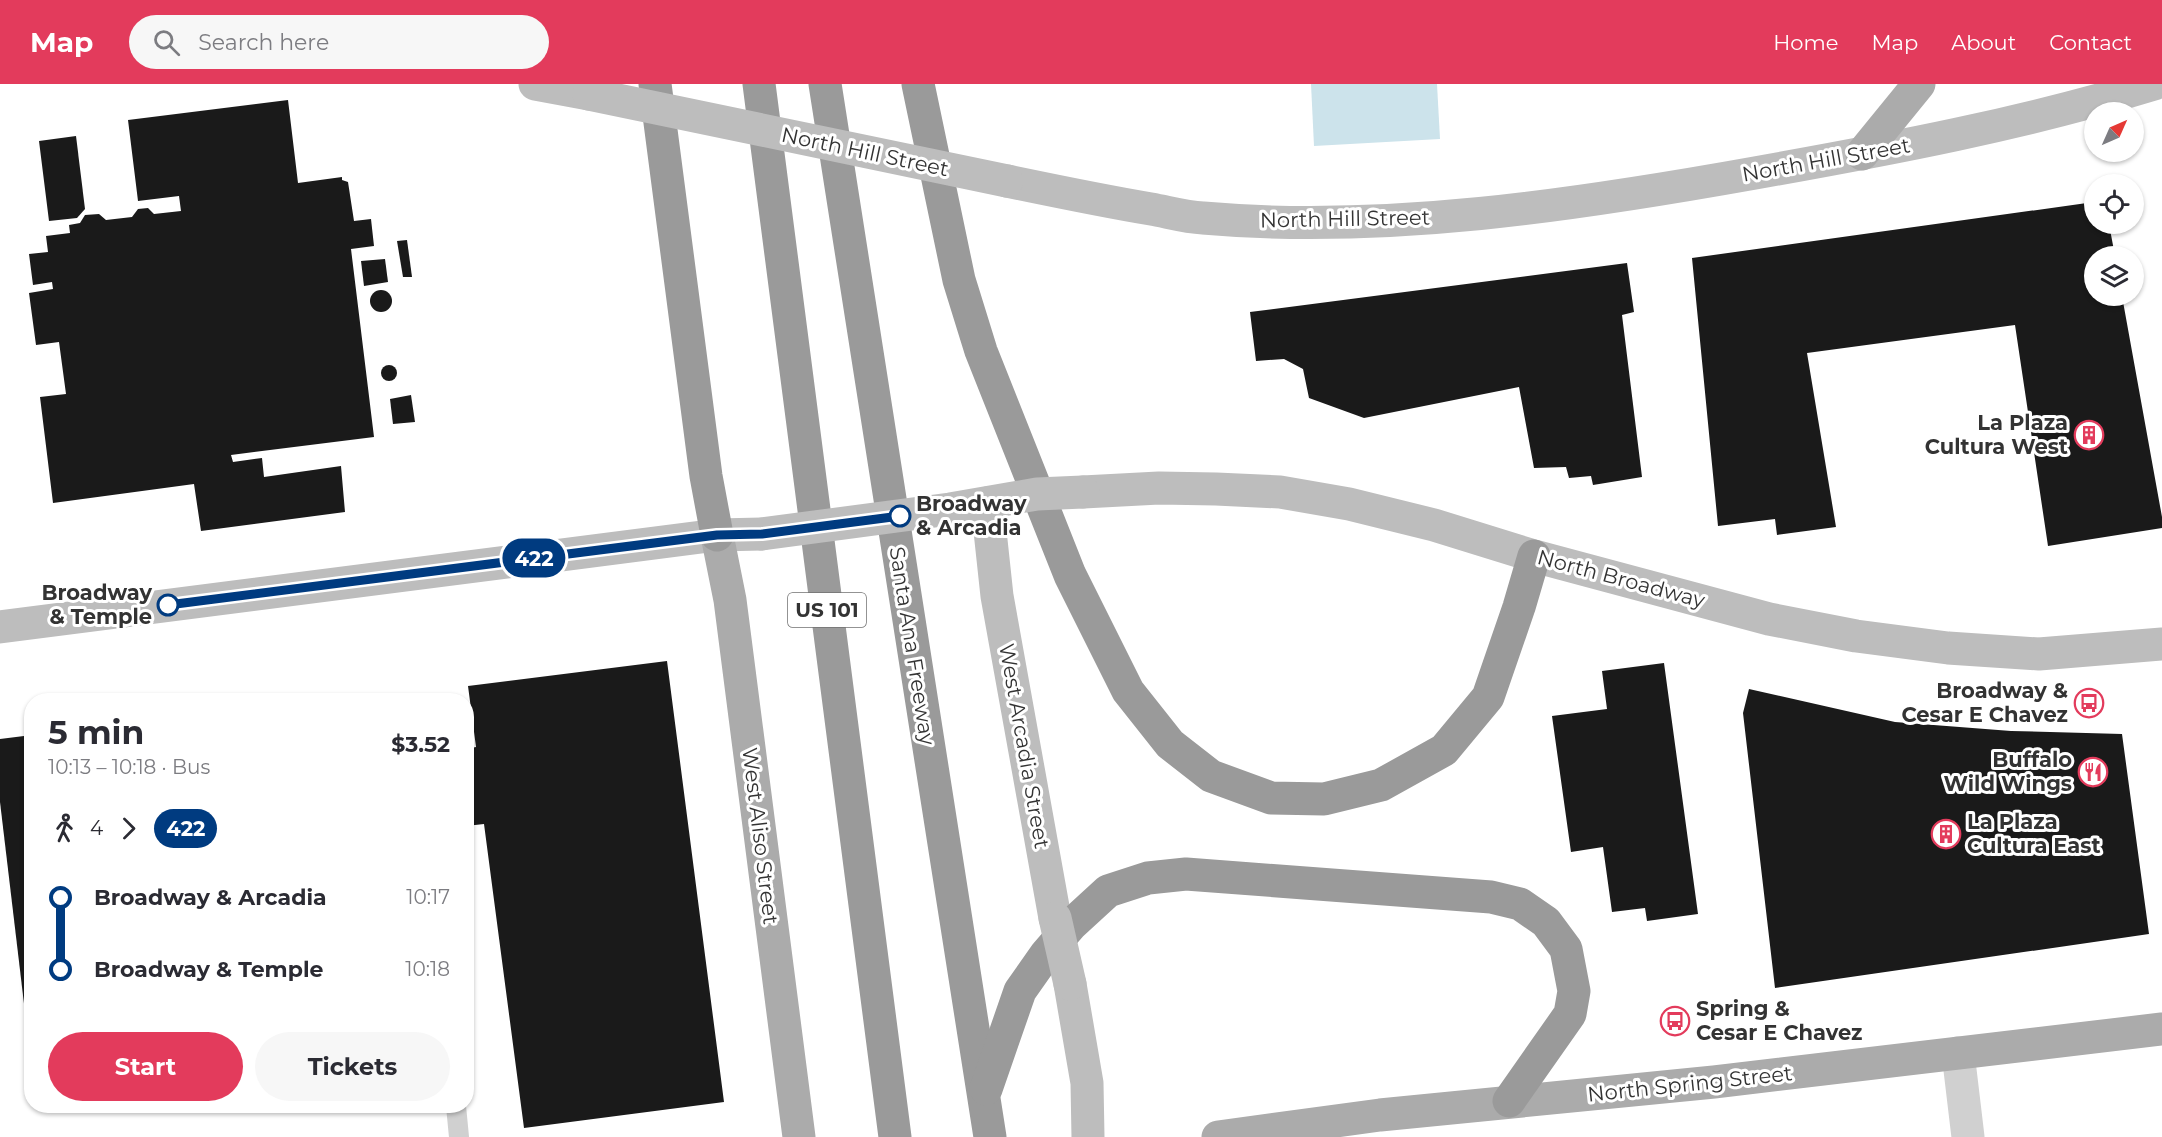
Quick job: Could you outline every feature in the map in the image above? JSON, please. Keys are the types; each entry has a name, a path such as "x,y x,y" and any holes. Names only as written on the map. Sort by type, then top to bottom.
{"highway":[{"path":"656,84 706,476 717,535"},
{"name":"US 101","path":"759,84 895,1137"},
{"name":"Santa Ana Freeway","path":"825,84 990,1137"},
{"path":"918,84 959,280 981,351 1076,585 1128,692 1170,744 1211,776 1271,798 1324,799 1381,785 1444,750 1488,697 1534,556"},
{"path":"984,1094 1020,991 1046,954 1072,924 1108,891 1148,878 1186,874 1491,897 1520,904 1546,922 1566,949 1574,991 1570,1014 1509,1101"}],"main road":[{"name":"North Hill Street","path":"536,84 1093,199 1201,218 1282,222 1351,222 1447,216 1660,190 1988,129 2091,104 2154,84"},
{"path":"1862,154 1919,84"},
{"name":"North Broadway","path":"717,535 762,534 1044,493 1159,488 1280,492 1360,507 1434,525 1534,556 1769,619 1856,636 1948,648 2039,654 2162,644"},
{"name":"West Arcadia Street","path":"987,503 996,584 1053,907 1088,1083 1088,1137"},
{"path":"0,627 717,535"},
{"name":"West Aliso Street","path":"717,535 730,600 799,1137"},
{"name":"North Spring Street","path":"1218,1137 1380,1115 1714,1082 2162,1029"}],"street":[{"path":"1958,1053 1968,1137"}],"lane":[{"path":"457,1113 459,1137"}],"water":[{"path":"1311,84 1437,84 1440,139 1314,146"}],"building":[{"path":"288,100 298,183 342,177 342,180 348,182 354,221 371,219 374,246 351,249 374,437 231,455 233,462 262,458 264,477 341,466 345,512 201,531 194,484 53,503 40,397 66,394 59,342 36,345 29,293 53,289 52,282 33,285 29,254 48,252 46,236 70,233 69,225 80,223 85,215 99,214 106,220 132,217 138,209 148,208 154,214 181,211 179,196 138,201 128,120"},
{"path":"76,136 85,209 77,218 49,221 39,141"},
{"name":"La Plaza Cultura West","path":"2084,203 2084,234 2111,234 2113,246 2084,246 2084,306 2124,306 2162,517 2162,528 2048,546 2015,325 1807,353 1836,527 1777,535 1775,519 1718,526 1692,258"},
{"path":"407,240 412,277 403,277 397,241"},
{"path":"385,259 388,282 364,286 361,261"},
{"path":"1627,263 1634,312 1622,315 1642,477 1593,485 1591,476 1569,478 1566,467 1534,468 1519,387 1364,418 1309,398 1303,369 1284,359 1256,361 1250,312"},
{"path":"381,290 389,293 392,301 389,309 381,312 373,309 370,301 373,293"},
{"path":"386,365 392,365 397,373 395,379 386,381 381,376 381,370"},
{"path":"411,395 415,422 393,424 390,399"},
{"path":"667,661 724,1102 524,1128 484,824 474,825 474,747 476,747 474,693 469,693 468,686"},
{"path":"1664,663 1698,914 1647,921 1645,908 1612,912 1603,847 1571,852 1552,716 1607,709 1602,671"},
{"name":"La Plaza Cultura East","path":"1749,689 1895,722 2011,731 2122,734 2149,934 1775,988 1743,713"},
{"path":"24,736 24,1004 0,802 0,739"}],"bus line":[{"name":"422","path":"168,605 717,535 762,534 900,516"}],"place":[{"name":"La Plaza Cultura West","path":"2089,435"},
{"name":"Broadway & Arcadia","path":"900,516"},
{"name":"Broadway & Temple","path":"168,605"},
{"name":"Broadway & Cesar E Chavez","path":"2089,703"},
{"name":"Buffalo Wild Wings","path":"2093,772"},
{"name":"La Plaza Cultura East","path":"1946,834"},
{"name":"Spring & Cesar E Chavez","path":"1675,1021"}]}
